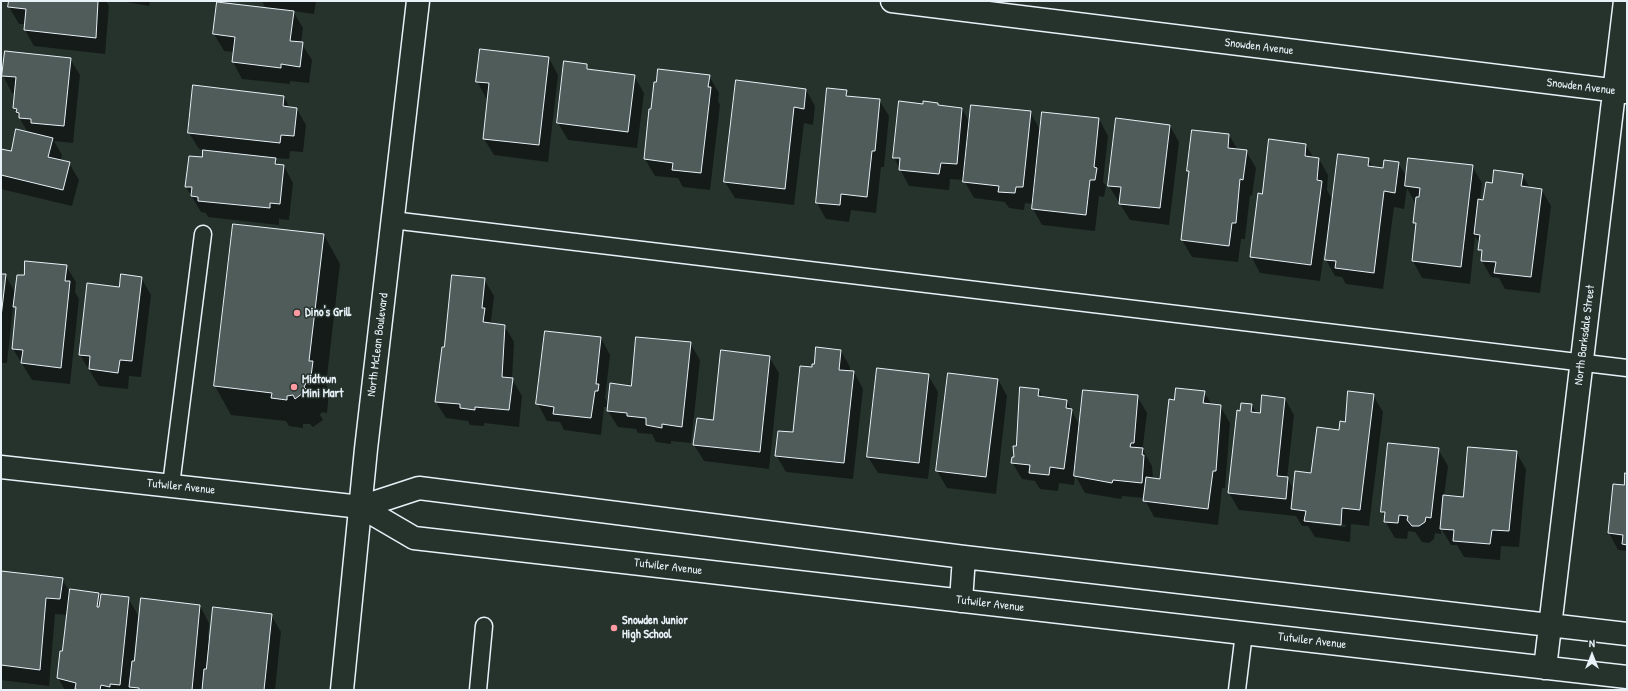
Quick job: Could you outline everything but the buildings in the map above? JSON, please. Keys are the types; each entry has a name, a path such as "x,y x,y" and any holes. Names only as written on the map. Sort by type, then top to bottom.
{"street":[{"name":"North McLean Boulevard","path":"342,690 392,220 418,1"},
{"name":"Snowden Avenue","path":"892,1 1621,92"},
{"name":"North Barksdale Street","path":"1545,668 1582,363 1621,92 1625,1"},
{"name":"Tutwiler Avenue","path":"1,467 361,507 414,538 1627,677"},
{"name":"Tutwiler Avenue","path":"361,507 419,488 964,557 1627,634"},
{"path":"961,601 964,557"}],"lane":[{"path":"392,220 1627,368"},
{"path":"171,485 203,234"},
{"path":"478,690 484,626"},
{"path":"1237,690 1244,633"}],"place":[{"name":"Dino's Grill","path":"297,313"},
{"name":"Midtown Mini Mart","path":"294,387"},
{"name":"Snowden Junior High School","path":"614,628"}]}
